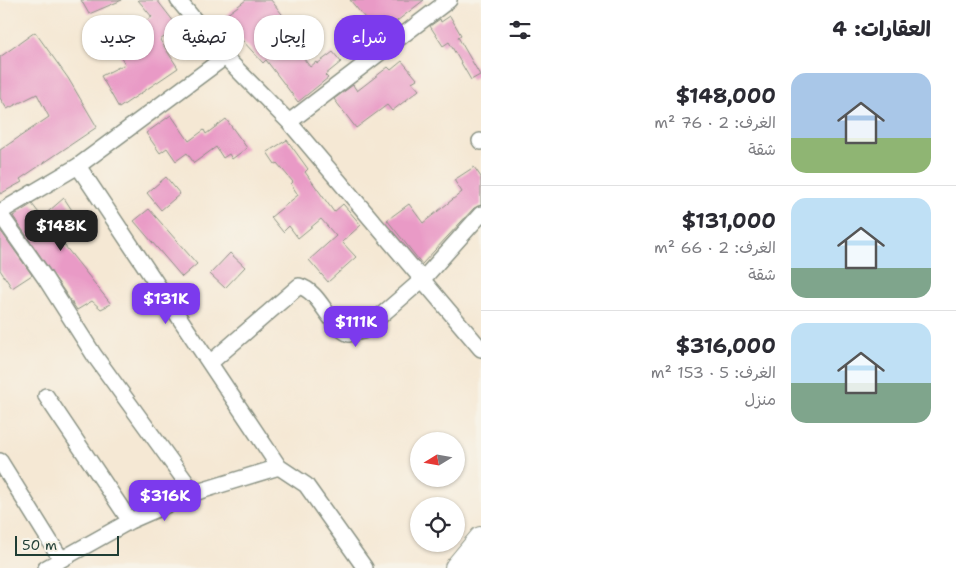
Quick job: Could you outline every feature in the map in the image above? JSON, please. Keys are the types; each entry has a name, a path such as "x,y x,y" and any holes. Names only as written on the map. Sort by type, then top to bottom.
{"main road":[{"path":"457,568 481,539"}],"street":[{"path":"178,0 190,15"},
{"path":"289,122 449,0"},
{"path":"194,493 94,356 45,278 0,213 78,166 221,60"},
{"path":"228,60 289,122 481,349"},
{"path":"78,166 279,467 306,485 366,568"},
{"path":"210,363 299,286 313,294 338,329 349,334 363,331 423,279 481,214"},
{"path":"46,396 130,521"},
{"path":"0,461 61,559"},
{"path":"46,568 130,521 194,493 279,467"}],"building":[{"path":"81,0 122,0 89,14"},
{"path":"138,0 157,0 169,15 164,15 164,37 160,40 164,46 164,60 173,60 178,68 119,108 101,76 125,64 123,60 154,60 154,15 150,15"},
{"path":"246,0 271,0 283,15 254,15 254,53 244,42 244,15 226,15"},
{"path":"350,0 424,0 405,15 362,15"},
{"path":"450,16 461,35 458,37 480,75 471,80 449,42 443,46 430,26 440,19 441,22"},
{"path":"35,32 68,78 97,127 20,179 22,182 0,194 0,150 49,117 37,94 7,109 0,98 0,57"},
{"path":"333,52 334,60 341,62 325,75 328,78 298,102 266,60 305,60 310,67 316,62 317,64 324,60"},
{"path":"402,61 417,79 412,82 419,90 392,111 387,105 356,128 334,99 353,85 357,91 388,67 391,70"},
{"path":"171,115 189,141 204,130 206,134 226,119 247,148 232,159 229,154 223,158 216,147 194,163 187,153 176,161 167,148 160,153 146,133"},
{"path":"287,140 308,169 305,172 334,212 343,204 361,225 342,242 356,257 328,282 309,260 336,236 321,219 298,238 289,226 283,232 271,217 298,195 291,184 293,182 277,163 275,164 267,152"},
{"path":"474,167 481,177 481,205 474,208 422,264 387,220 409,204 423,223 462,192 454,180"},
{"path":"166,177 180,194 161,210 147,193"},
{"path":"64,198 83,227 61,241 111,304 101,309 92,301 77,310 13,216 32,204 42,217"},
{"path":"149,209 197,264 182,277 134,221"},
{"path":"0,230 32,275 12,288 0,270"},
{"path":"230,253 245,267 225,288 210,274"}]}
